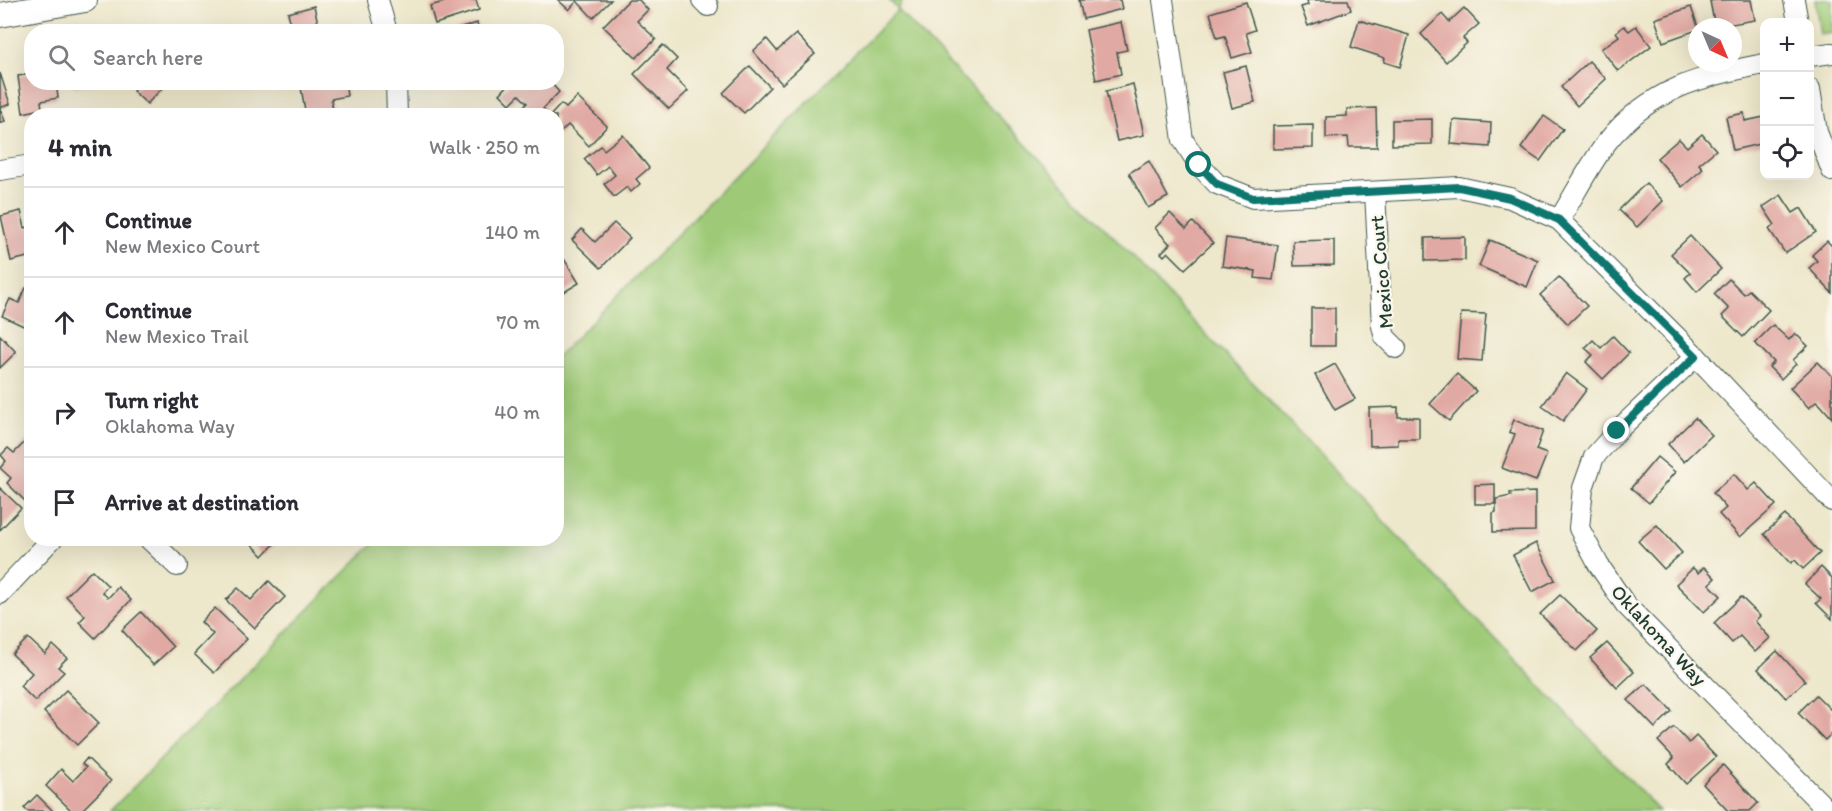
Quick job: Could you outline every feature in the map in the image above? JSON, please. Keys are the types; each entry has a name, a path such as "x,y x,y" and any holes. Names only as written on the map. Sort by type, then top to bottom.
{"street":[{"path":"0,15 85,0"},
{"path":"378,0 385,24"},
{"path":"1163,0 1183,140 1199,165 1217,184 1253,198 1459,187 1510,198 1559,220 1696,356 1832,501"},
{"path":"1794,0 1797,18"},
{"path":"1814,55 1832,53"},
{"path":"1559,220 1607,142 1638,111 1674,88 1715,73 1760,65"},
{"path":"398,90 402,108"},
{"path":"1814,116 1817,132 1832,171"},
{"path":"0,170 24,166"},
{"name":"Mexico Court","path":"1375,192 1382,326 1385,337 1396,348"},
{"name":"Oklahoma Way","path":"1696,356 1617,431 1594,457 1583,488 1579,528 1598,564 1625,604 1828,811"},
{"path":"0,594 45,546"},
{"path":"156,546 177,566"}],"green space":[{"path":"889,0 903,0 898,10"},
{"path":"1815,0 1832,0 1832,32 1820,34"},
{"path":"898,10 1659,811 110,811 371,546 564,546 564,350"}],"building":[{"path":"443,0 476,0 479,10 435,24 430,6 444,2"},
{"path":"558,0 611,0 593,18 577,1 569,10"},
{"path":"629,0 639,0 648,10 637,21 656,39 636,58 603,26"},
{"path":"1079,0 1120,0 1122,9 1083,19"},
{"path":"1307,0 1348,0 1351,10 1308,26 1301,7 1308,5"},
{"path":"1751,0 1755,20 1742,22 1742,18 1713,18 1710,1"},
{"path":"1246,2 1255,30 1246,33 1252,52 1232,58 1225,36 1217,38 1210,13"},
{"path":"314,6 318,24 291,24 288,13"},
{"path":"1691,7 1695,18 1688,18 1688,33 1663,42 1655,19"},
{"path":"1464,8 1479,24 1463,38 1467,43 1446,62 1421,34 1442,14 1449,22"},
{"path":"1359,20 1409,35 1400,67 1384,62 1385,58 1351,47"},
{"path":"1121,22 1127,50 1117,52 1121,74 1096,80 1086,30"},
{"path":"1624,26 1629,31 1636,26 1651,46 1618,71 1601,49 1619,36 1616,32"},
{"path":"796,34 815,54 782,84 753,51 767,39 777,51"},
{"path":"663,45 677,59 667,70 688,91 669,109 634,74"},
{"path":"1589,61 1606,79 1577,106 1561,87"},
{"path":"750,66 770,87 744,113 723,93"},
{"path":"1246,66 1255,102 1232,108 1223,72"},
{"path":"0,73 10,104 0,108"},
{"path":"24,75 24,90 57,90 58,98 41,101 42,108 24,108 23,113 18,76"},
{"path":"1133,84 1144,135 1117,141 1106,91"},
{"path":"134,90 160,90 147,104"},
{"path":"301,90 346,90 347,96 331,99 333,108 305,108"},
{"path":"504,90 557,90 559,92 544,108 522,108 527,103 519,95 510,104 500,94"},
{"path":"577,97 607,126 589,146 568,125 564,129 564,108 557,108 561,104 566,108"},
{"path":"0,108 5,121 0,123"},
{"path":"1376,108 1377,147 1349,147 1348,137 1326,138 1326,117 1347,116 1347,109"},
{"path":"1744,113 1745,121 1760,118 1760,144 1733,150 1726,117"},
{"path":"1544,116 1563,129 1540,161 1521,148"},
{"path":"1432,119 1432,144 1392,145 1392,120"},
{"path":"1453,120 1491,123 1490,147 1451,144"},
{"path":"1313,125 1313,148 1273,149 1273,126"},
{"path":"1702,134 1716,150 1699,164 1703,169 1682,187 1657,158 1679,139 1687,147"},
{"path":"623,135 649,168 636,179 640,184 631,192 627,187 614,197 604,184 615,175 608,166 597,175 584,159 601,146 604,150"},
{"path":"1149,161 1168,197 1148,208 1129,173"},
{"path":"1646,183 1663,201 1637,227 1619,210"},
{"path":"1781,195 1793,213 1801,208 1816,232 1785,253 1769,229 1775,225 1763,207"},
{"path":"21,211 24,224 24,258 11,261 1,216"},
{"path":"1170,213 1186,229 1193,222 1213,243 1185,269 1168,252 1164,256 1161,253 1170,244 1155,228"},
{"path":"614,223 630,238 601,268 572,240 582,229 595,242"},
{"path":"1690,236 1721,269 1697,292 1685,278 1690,273 1671,254"},
{"path":"1465,237 1465,260 1425,261 1425,238"},
{"path":"1226,238 1278,245 1273,280 1255,278 1256,271 1222,266"},
{"path":"1334,240 1334,265 1294,266 1293,241"},
{"path":"1490,240 1538,260 1527,287 1479,266"},
{"path":"1827,241 1832,246 1832,293 1809,268 1817,261 1812,255"},
{"path":"564,259 579,283 564,292"},
{"path":"1559,277 1587,306 1568,324 1540,295"},
{"path":"1729,279 1744,294 1749,290 1769,310 1743,337 1722,316 1729,309 1714,294"},
{"path":"24,292 24,326 2,316 10,299 19,303"},
{"path":"1311,308 1335,308 1335,346 1311,346"},
{"path":"1461,313 1486,314 1482,361 1457,359"},
{"path":"1773,325 1789,340 1795,333 1808,346 1793,360 1796,364 1781,379 1769,367 1774,362 1755,343"},
{"path":"0,335 16,352 0,368"},
{"path":"1613,336 1629,353 1603,379 1586,362 1593,355 1585,348 1593,340 1601,348"},
{"path":"1818,362 1832,376 1832,418 1817,401 1809,408 1790,388"},
{"path":"1335,364 1355,399 1335,410 1315,375"},
{"path":"1566,373 1587,389 1563,421 1542,406"},
{"path":"1457,374 1476,391 1449,421 1430,404"},
{"path":"1398,407 1398,417 1419,417 1419,439 1398,439 1398,445 1370,446 1369,408"},
{"path":"1695,418 1712,435 1684,462 1668,444"},
{"path":"1514,420 1543,431 1536,450 1547,454 1536,481 1502,468 1515,434 1509,432"},
{"path":"24,443 24,500 7,483 11,478 0,468 6,461 1,455 8,448 14,453"},
{"path":"1657,457 1675,472 1649,503 1631,488"},
{"path":"1734,474 1748,490 1756,483 1776,505 1740,537 1719,514 1726,508 1713,493"},
{"path":"1495,484 1495,504 1475,504 1475,485"},
{"path":"0,488 21,508 0,530"},
{"path":"1535,492 1535,531 1493,532 1496,499 1511,496 1510,493"},
{"path":"1785,515 1820,553 1803,569 1795,560 1791,563 1764,534"},
{"path":"1657,525 1682,553 1664,569 1638,541"},
{"path":"1536,543 1555,580 1532,592 1513,555"},
{"path":"254,546 272,546 263,556"},
{"path":"1704,567 1715,578 1709,584 1721,596 1704,612 1676,584 1693,568 1698,573"},
{"path":"1821,567 1832,578 1832,619 1816,603 1821,599 1805,584"},
{"path":"92,570 108,586 102,592 108,598 118,587 131,600 95,638 79,622 85,616 66,596"},
{"path":"269,581 285,597 255,628 226,600 238,588 251,600"},
{"path":"1560,595 1597,631 1577,651 1540,614"},
{"path":"1741,597 1760,616 1755,621 1770,638 1755,652 1740,636 1732,643 1714,623"},
{"path":"215,608 247,639 214,673 194,654 213,634 201,622"},
{"path":"141,612 173,647 153,665 122,630"},
{"path":"28,638 45,654 53,645 67,658 58,667 64,672 35,701 20,686 32,673 12,654"},
{"path":"1607,643 1634,672 1617,688 1590,658"},
{"path":"1777,651 1805,681 1786,698 1758,669"},
{"path":"1646,684 1672,711 1655,728 1628,700"},
{"path":"66,690 99,723 77,745 44,712"},
{"path":"1816,695 1832,711 1832,733 1825,740 1798,713"},
{"path":"1674,727 1689,743 1696,736 1716,757 1686,784 1668,764 1674,758 1658,741"},
{"path":"87,758 111,781 81,811 72,811 46,786 61,769 73,781 86,767 82,764"},
{"path":"1723,765 1758,803 1750,811 1728,811 1703,784"},
{"path":"37,795 53,811 27,811 24,808"}],"route":[{"path":"1199,165 1217,184 1253,198 1459,187 1510,198 1559,220 1696,356 1617,431"}]}
